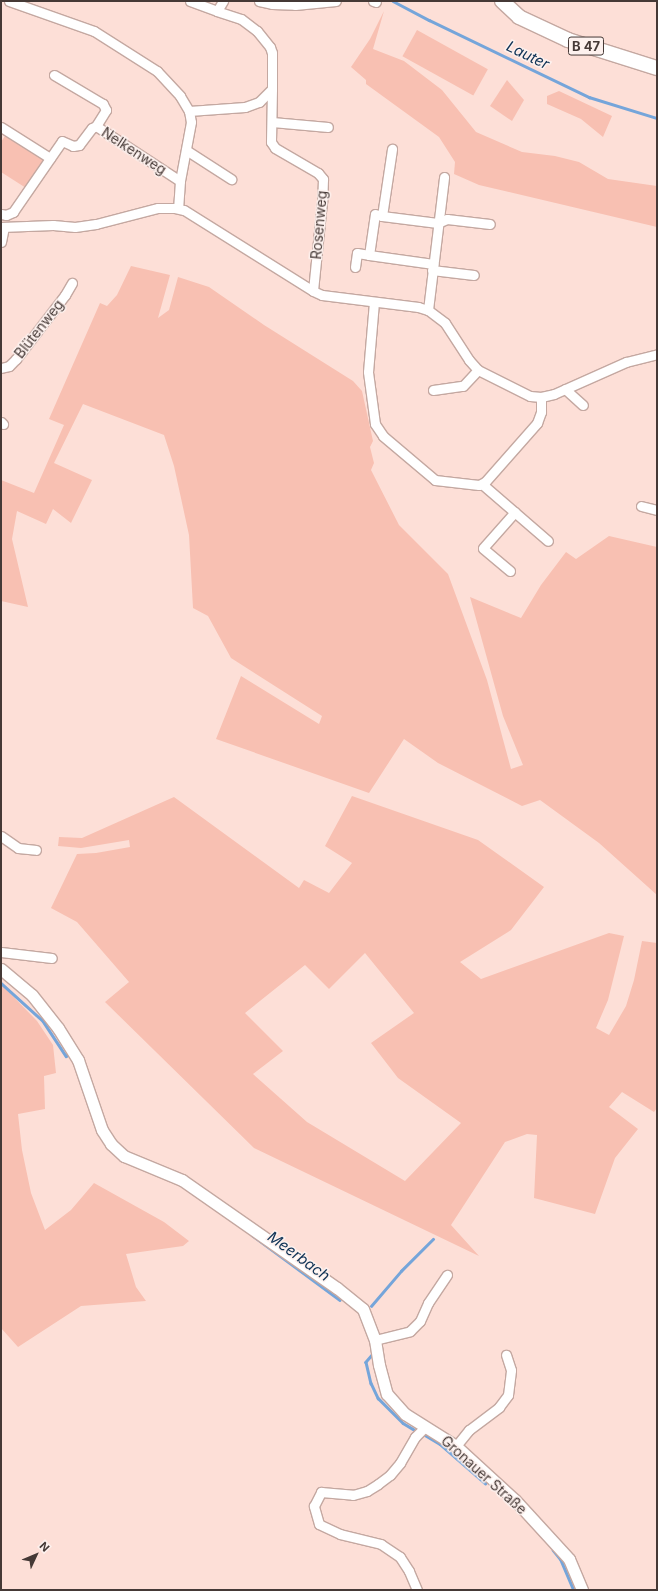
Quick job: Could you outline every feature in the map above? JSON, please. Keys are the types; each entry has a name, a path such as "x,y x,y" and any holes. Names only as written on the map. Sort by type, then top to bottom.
{"main road":[{"name":"B 47","path":"504,2 519,17 568,40 657,68"}],"street":[{"path":"9,1 94,31 157,71 180,96 189,111 191,122 180,181 178,208"},
{"name":"Rosenweg","path":"190,1 241,19 257,31 266,41 272,53 271,142 276,148 318,173 323,179 322,202 312,291"},
{"path":"220,12 223,1"},
{"path":"259,1 272,4 295,5 336,1"},
{"name":"Nelkenweg","path":"54,75 106,107 96,126 180,181"},
{"path":"189,111 245,107 259,102 272,89"},
{"path":"272,122 328,127"},
{"path":"4,215 13,212 62,141 73,146 79,145 92,128 96,126"},
{"path":"1,127 50,158"},
{"path":"382,216 392,149"},
{"path":"186,150 231,179"},
{"path":"428,310 444,177"},
{"path":"1,242 2,227 96,224 158,208 178,208 184,210 312,291 322,295 418,307 428,310 445,323 469,360 478,370 530,396 541,397 565,389 626,362 657,354"},
{"path":"369,255 374,214 438,222 447,219 490,224"},
{"path":"356,267 357,253 474,275"},
{"name":"Blütenweg","path":"1,368 9,366 16,359 65,295 72,283"},
{"path":"374,302 368,372 374,420 378,430 394,446 435,480 479,485 482,484 537,423 541,412 541,397"},
{"path":"434,390 463,386 478,370"},
{"path":"565,389 583,404"},
{"path":"482,484 548,541"},
{"path":"641,506 657,510"},
{"path":"510,571 484,548 515,512"},
{"path":"1,836 18,848 36,850"},
{"path":"1,952 52,958"},
{"name":"Gronauer Straße","path":"1,969 32,995 58,1028 78,1060 102,1130 116,1149 124,1156 182,1180 337,1288 363,1309 375,1340 379,1365 387,1394 405,1414 456,1446 515,1500 569,1559 582,1590"},
{"path":"375,1340 410,1331 420,1321 428,1303 448,1275"},
{"path":"456,1446 469,1430 499,1407 508,1395 511,1370 506,1355"},
{"path":"417,1590 409,1571 400,1558 381,1544 340,1534 319,1524 314,1506 322,1492 353,1495 367,1491 378,1484 390,1475 400,1463 415,1437 425,1427"}],"shaded area":[{"path":"384,11 373,49 404,61 442,90 476,132 522,152 555,156 579,162 608,179 657,186 657,227 479,185 454,174 455,162 439,137 366,84 366,80 351,67 370,39"},
{"path":"417,30 488,69 473,96 402,56"},
{"path":"507,80 524,100 512,121 490,106"},
{"path":"559,91 612,116 603,137 581,119 547,104 547,96"},
{"path":"5,136 43,160 43,163 26,188 1,172 1,142"},
{"path":"131,266 170,275 158,318 169,310 178,277 209,287 264,325 353,381 362,391 373,441 370,447 374,463 371,470 399,525 448,574 487,680 511,769 523,765 503,716 470,597 521,618 541,585 566,552 576,559 609,536 657,547 657,895 599,843 540,800 522,806 438,763 404,739 369,793 216,739 241,676 319,724 322,716 231,658 208,616 193,608 189,535 174,466 164,435 83,404 54,463 92,480 71,523 53,509 46,524 17,511 12,539 28,607 1,601 1,480 34,493 64,425 49,419 100,303 107,306 117,295"},
{"path":"352,796 478,840 544,887 511,930 460,962 481,979 609,933 624,936 608,1000 596,1028 609,1035 626,1006 634,980 642,941 657,943 657,1108 654,1112 622,1092 609,1107 638,1129 615,1158 595,1214 534,1198 537,1135 527,1134 505,1142 451,1225 479,1256 254,1148 105,1002 129,982 77,922 51,908 77,854 96,853 130,847 129,840 81,848 58,846 59,837 82,838 174,797 299,888 304,880 329,893 352,863 325,846","holes":["365,953 414,1013 371,1043 398,1078 461,1123 405,1181 307,1122 253,1074 283,1051 245,1013 305,965 329,989"]},
{"path":"1,984 37,1021 53,1045 56,1073 44,1076 45,1109 18,1114 22,1150 31,1193 45,1230 71,1210 94,1183 164,1222 189,1241 183,1246 126,1254 136,1287 146,1301 81,1306 18,1347 1,1328"}],"waterway":[{"name":"Lauter","path":"393,1 429,20 589,97 657,118"},
{"name":"Meerbach","path":"1,983 43,1021 66,1056 68,1054"},
{"name":"Meerbach","path":"252,1235 340,1300"},
{"path":"371,1306 401,1271 433,1239"},
{"name":"Meerbach","path":"373,1354 366,1362 371,1383 378,1398 403,1423 413,1429"},
{"name":"Meerbach","path":"425,1435 440,1444 485,1483"},
{"name":"Meerbach","path":"553,1550 561,1560 574,1590"}]}
